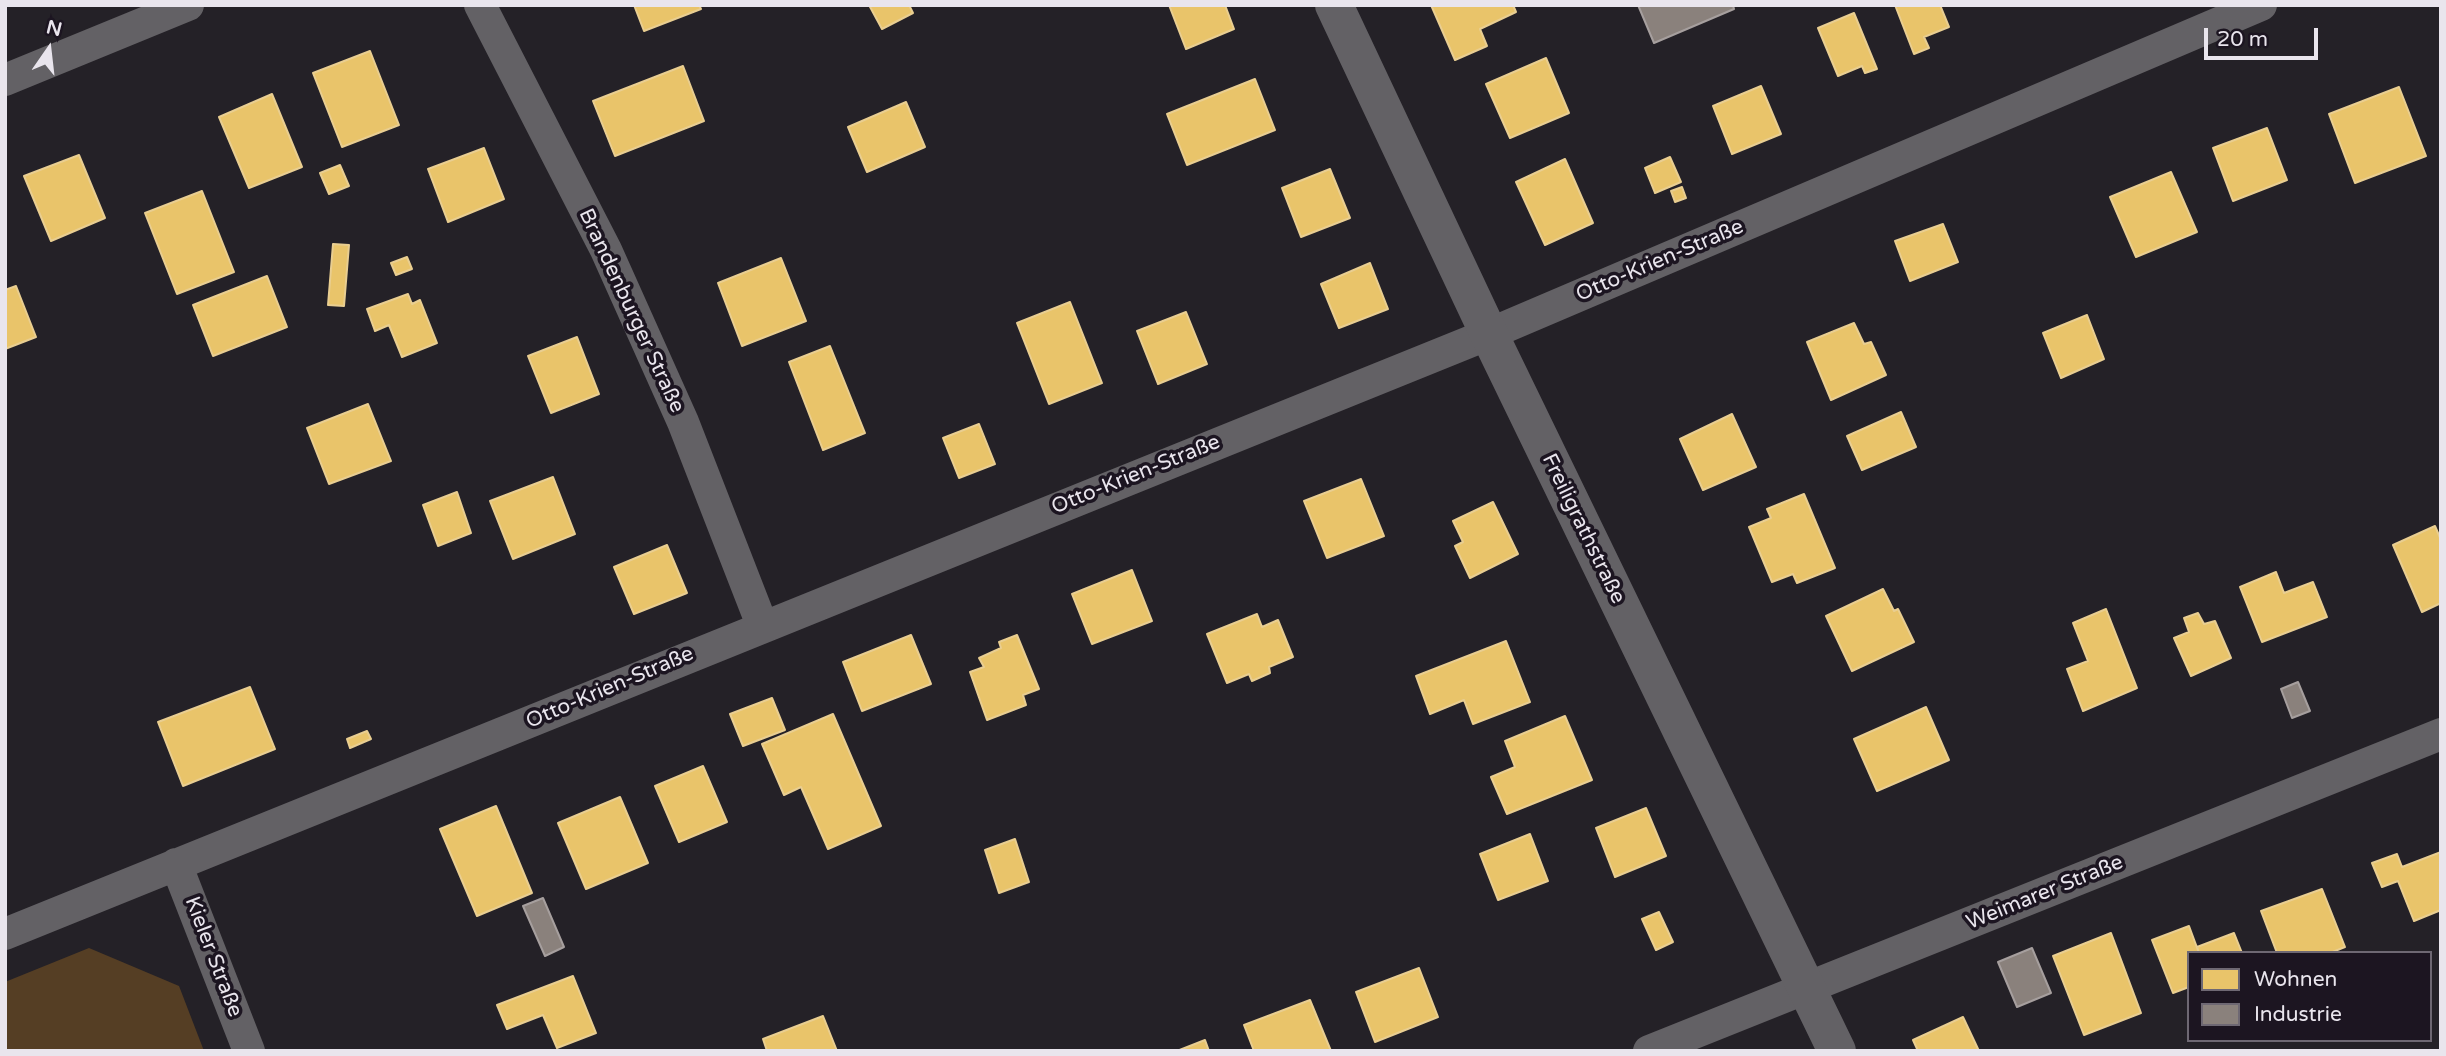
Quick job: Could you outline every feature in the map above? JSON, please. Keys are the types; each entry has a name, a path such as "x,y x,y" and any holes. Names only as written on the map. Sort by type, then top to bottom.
{"street":[{"path":"5,80 188,5"},
{"name":"Brandenburger Straße","path":"480,5 606,250 683,422 762,625"},
{"name":"Freiligrathstraße","path":"1334,5 1489,334 1837,1051"},
{"name":"Otto-Krien-Straße","path":"5,934 762,625 1489,334 2261,5"},
{"name":"Weimarer Straße","path":"1649,1051 2441,734"},
{"name":"Kieler Straße","path":"176,864 249,1051"}],"shaded area":[{"path":"89,948 179,986 204,1051 5,1051 5,982"}],"building: Wohnen":[{"path":"634,5 699,5 701,9 644,31"},
{"path":"869,5 909,5 913,13 882,29"},
{"path":"1169,5 1225,5 1234,29 1186,49"},
{"path":"1431,5 1513,5 1516,12 1480,29 1487,46 1455,60"},
{"path":"1895,5 1940,5 1949,27 1924,37 1929,48 1914,54"},
{"path":"1854,13 1877,69 1865,73 1862,66 1838,76 1818,28"},
{"path":"370,51 399,125 342,147 313,73"},
{"path":"1546,58 1569,113 1510,138 1486,84"},
{"path":"683,66 704,121 615,156 593,101"},
{"path":"1255,79 1275,130 1187,165 1167,114"},
{"path":"1761,86 1781,134 1732,154 1713,106"},
{"path":"2399,87 2426,156 2355,183 2329,114"},
{"path":"272,94 302,167 249,188 219,117"},
{"path":"906,102 925,147 867,172 848,127"},
{"path":"2267,128 2287,180 2233,201 2213,148"},
{"path":"484,148 504,199 448,222 428,169"},
{"path":"79,155 105,218 51,241 24,176"},
{"path":"1670,157 1681,182 1655,193 1645,168"},
{"path":"1565,159 1593,223 1545,245 1516,182"},
{"path":"340,165 349,186 329,194 320,173"},
{"path":"1330,169 1350,218 1301,237 1282,188"},
{"path":"2171,172 2197,232 2136,257 2110,197"},
{"path":"1682,187 1686,198 1675,202 1671,191"},
{"path":"202,191 234,272 177,294 145,213"},
{"path":"1943,224 1958,262 1910,281 1895,241"},
{"path":"333,244 349,245 344,306 328,305"},
{"path":"407,257 412,269 396,275 391,263"},
{"path":"781,258 806,321 742,346 718,283"},
{"path":"1370,263 1388,309 1339,328 1321,284"},
{"path":"267,276 287,327 213,356 193,305"},
{"path":"16,286 36,337 5,349 5,290"},
{"path":"408,294 412,304 420,300 437,343 402,357 389,325 375,331 367,309"},
{"path":"1070,302 1102,383 1049,404 1017,323"},
{"path":"1186,312 1207,364 1158,384 1137,331"},
{"path":"2087,315 2104,359 2061,378 2043,333"},
{"path":"1854,323 1864,344 1871,342 1886,375 1831,400 1807,342"},
{"path":"577,337 599,394 551,413 528,356"},
{"path":"830,346 865,433 823,450 789,362"},
{"path":"368,404 391,461 329,484 307,428"},
{"path":"1901,412 1916,447 1862,470 1847,436"},
{"path":"1732,414 1756,467 1703,490 1680,439"},
{"path":"979,424 995,464 959,478 943,438"},
{"path":"553,477 575,534 513,559 490,501"},
{"path":"1361,479 1384,536 1327,558 1304,501"},
{"path":"457,492 471,533 438,546 423,505"},
{"path":"1804,494 1835,568 1797,583 1793,574 1772,582 1749,527 1771,518 1767,509"},
{"path":"1493,502 1518,554 1470,578 1455,546 1463,542 1453,521"},
{"path":"2435,526 2441,540 2441,603 2422,612 2393,545"},
{"path":"667,545 687,593 634,614 614,567"},
{"path":"1132,570 1152,621 1092,644 1072,594"},
{"path":"2276,572 2284,593 2313,582 2327,617 2262,642 2240,587"},
{"path":"1883,589 1894,611 1898,609 1914,642 1852,671 1826,616"},
{"path":"2106,609 2137,688 2083,711 2067,669 2088,661 2073,623"},
{"path":"2198,613 2204,624 2215,621 2231,658 2191,676 2174,638 2189,632 2184,618"},
{"path":"1257,614 1262,627 1278,620 1293,657 1269,667 1270,673 1252,681 1249,674 1227,683 1207,634"},
{"path":"911,635 931,684 862,711 843,662"},
{"path":"1017,635 1039,689 1023,695 1026,705 987,720 970,672 984,667 979,658 1001,648 999,642"},
{"path":"1506,641 1530,702 1473,724 1464,700 1430,714 1416,676"},
{"path":"250,687 275,749 183,786 158,722"},
{"path":"772,698 785,730 743,746 730,714"},
{"path":"1926,707 1949,760 1877,791 1854,739"},
{"path":"833,714 881,826 828,849 801,787 784,795 762,744"},
{"path":"1565,716 1592,780 1507,814 1491,777 1515,767 1505,741"},
{"path":"367,731 371,739 350,748 347,739"},
{"path":"703,766 727,822 679,842 655,786"},
{"path":"620,797 648,863 586,889 558,823"},
{"path":"496,806 532,893 477,916 440,829"},
{"path":"1646,808 1666,856 1615,877 1596,828"},
{"path":"1530,834 1548,881 1498,900 1480,854"},
{"path":"1015,839 1029,882 999,893 985,850"},
{"path":"2441,852 2441,910 2414,921 2398,881 2382,887 2372,863 2397,854 2402,867"},
{"path":"2322,889 2345,947 2335,951 2276,951 2261,911"},
{"path":"1659,912 1673,942 1656,950 1642,919"},
{"path":"2189,926 2198,951 2187,951 2187,988 2173,993 2152,940"},
{"path":"2111,933 2141,1013 2084,1035 2053,956"},
{"path":"2234,933 2241,951 2198,951 2197,947"},
{"path":"1419,968 1438,1017 1375,1042 1356,992"},
{"path":"573,976 596,1033 557,1048 543,1015 507,1029 497,1005"},
{"path":"1310,1000 1331,1051 1254,1051 1244,1025"},
{"path":"823,1016 837,1051 767,1051 763,1039"},
{"path":"1963,1017 1979,1051 1918,1051 1913,1040"},
{"path":"1205,1040 1209,1051 1177,1051"}],"building: Industrie":[{"path":"1638,5 1733,5 1734,9 1654,43"},
{"path":"2298,682 2310,711 2292,718 2281,689"},
{"path":"543,898 564,947 545,956 523,906"},
{"path":"2032,948 2051,993 2017,1007 1998,962"}]}
